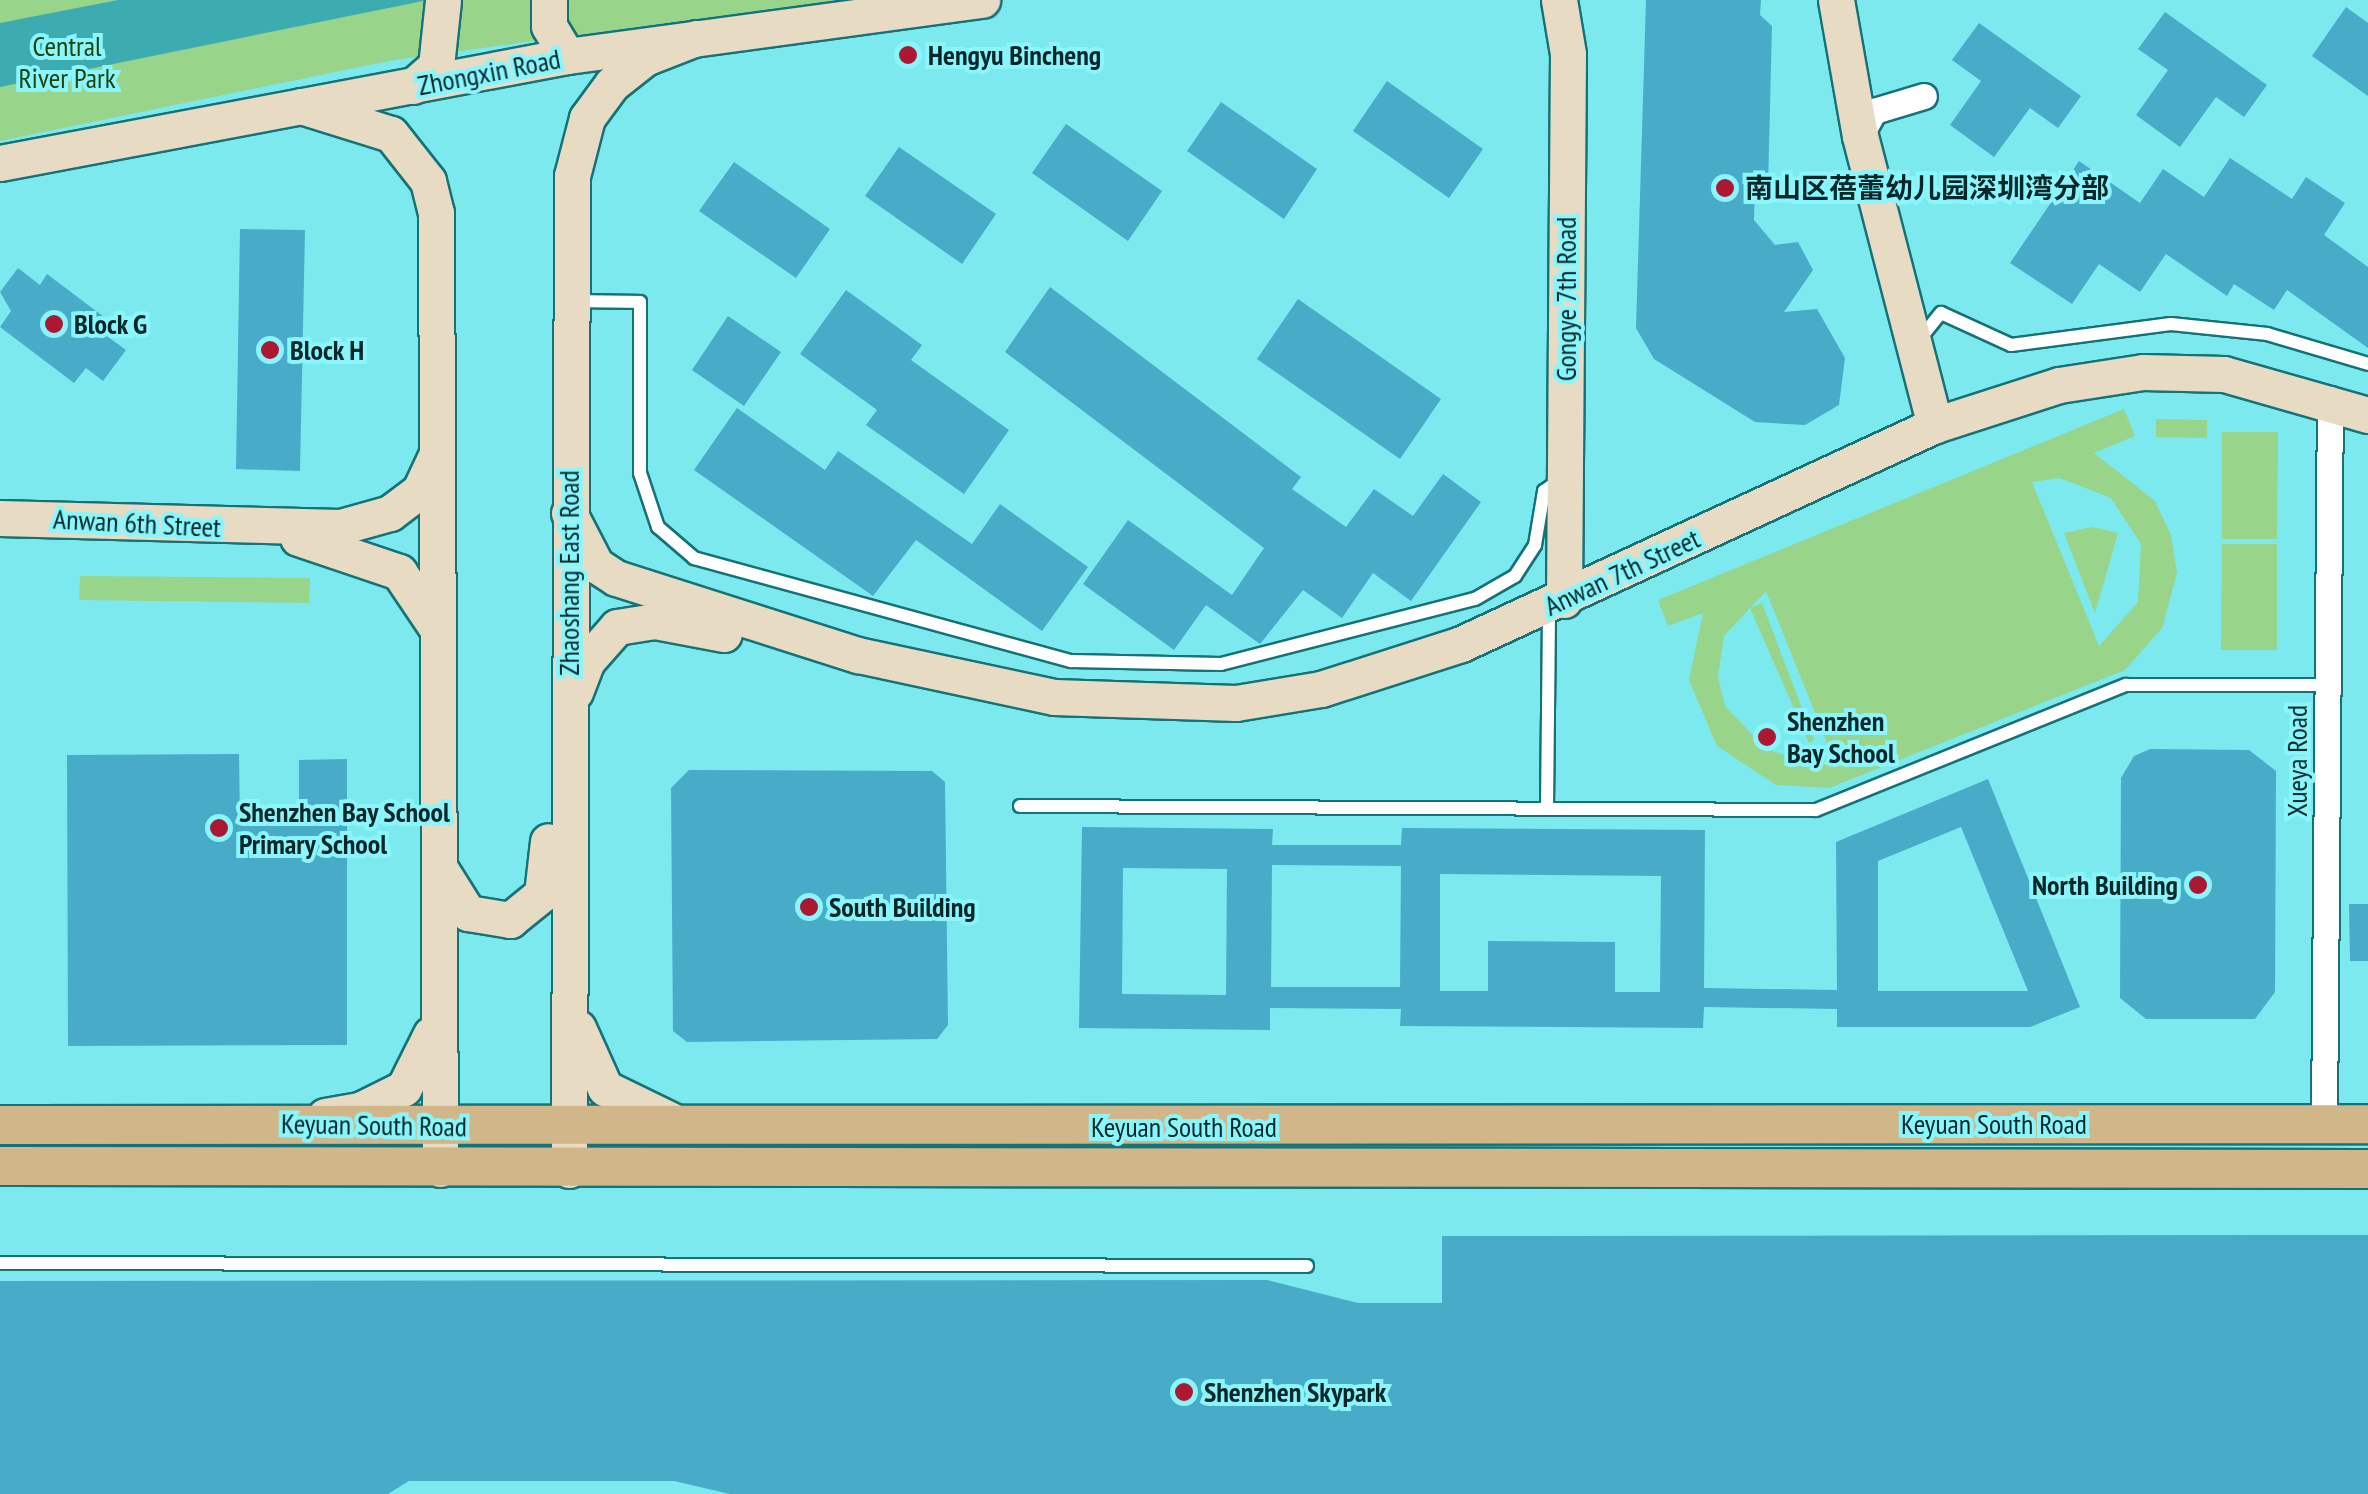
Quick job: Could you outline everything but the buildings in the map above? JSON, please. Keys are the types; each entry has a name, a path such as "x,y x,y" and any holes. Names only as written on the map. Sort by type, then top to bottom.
{"main road":[{"name":"Keyuan South Road","path":"0,1124 285,1123 708,1129 2368,1124"},
{"name":"Keyuan South Road","path":"0,1166 569,1170 2368,1170"}],"street":[{"path":"413,86 436,66 442,42 443,0"},
{"name":"Zhongxin Road","path":"0,162 567,56 982,0"},
{"name":"Gongye 7th Road","path":"1556,604 1564,476 1568,54 1559,0"},
{"path":"1836,0 1860,136 1935,425"},
{"path":"549,13 567,56"},
{"name":"Zhaoshang East Road","path":"569,1170 572,176 587,118 628,69 696,38"},
{"path":"1860,136 1874,111 1924,96"},
{"path":"302,106 391,134 428,181 438,247 440,1168"},
{"name":"Anwan 7th Street","path":"858,656 1054,697 1236,704 1364,678 1556,604 1935,425 2058,385 2142,372 2224,374 2330,399 2368,416"},
{"name":"Xueya Road","path":"2324,1124 2330,399"},
{"path":"274,531 340,527 390,513 420,490 438,450"},
{"path":"569,513 596,564 616,578 858,656"},
{"name":"Anwan 6th Street","path":"0,518 274,531"},
{"path":"274,531 399,572 437,629"},
{"path":"440,868 457,903 481,920 510,920 534,906 546,882 549,791 587,661 602,639 631,622 858,656"},
{"path":"285,1123 360,1110 404,1088 429,1047 441,984"},
{"path":"569,993 584,1051 605,1088 636,1109 708,1129"}],"lane":[{"path":"570,300 640,302 640,473 658,527 694,558 1071,661 1221,664 1475,599 1515,576 1535,545 1544,491 1564,476"},
{"path":"1914,346 1941,312 2010,345 2172,324 2267,334 2368,364"},
{"path":"1547,807 1556,604"},
{"path":"1020,806 1816,810 2126,685 2328,684"},
{"path":"0,1263 1306,1266"}],"green space":[{"name":"Central River Park","path":"0,0 837,0 394,60 0,141"},
{"path":"2124,409 2135,436 2094,453 2155,501 2171,535 2177,573 2162,628 2125,670 1829,788 1776,785 1717,746 1689,680 1703,613 1668,626 1658,600","holes":["2060,478 2111,498 2141,544 2138,602 2099,646 2032,482","1766,591 1832,755 1832,756 1794,758 1766,749 1725,706 1718,677 1724,636"]},
{"path":"2156,419 2207,420 2207,438 2156,437"},
{"path":"2222,432 2278,432 2277,539 2222,539"},
{"path":"2092,527 2118,533 2095,613 2064,533"},
{"path":"2222,544 2277,544 2277,650 2221,650"},
{"path":"80,576 310,578 309,603 79,600"},
{"path":"1762,603 1814,740 1809,743 1750,608"}],"water":[{"path":"118,0 428,0 0,87 0,23"}],"place":[{"name":"Hengyu Bincheng","path":"908,55"},
{"name":"南山区蓓蕾幼儿园深圳湾分部","path":"1725,188"},
{"name":"Block G","path":"54,324"},
{"name":"Block H","path":"270,350"},
{"name":"Shenzhen Bay School","path":"1767,737"},
{"name":"Shenzhen Bay School Primary School","path":"219,828"},
{"name":"North Building","path":"2198,885"},
{"name":"South Building","path":"809,907"},
{"name":"Shenzhen Skypark","path":"1184,1392"}]}
